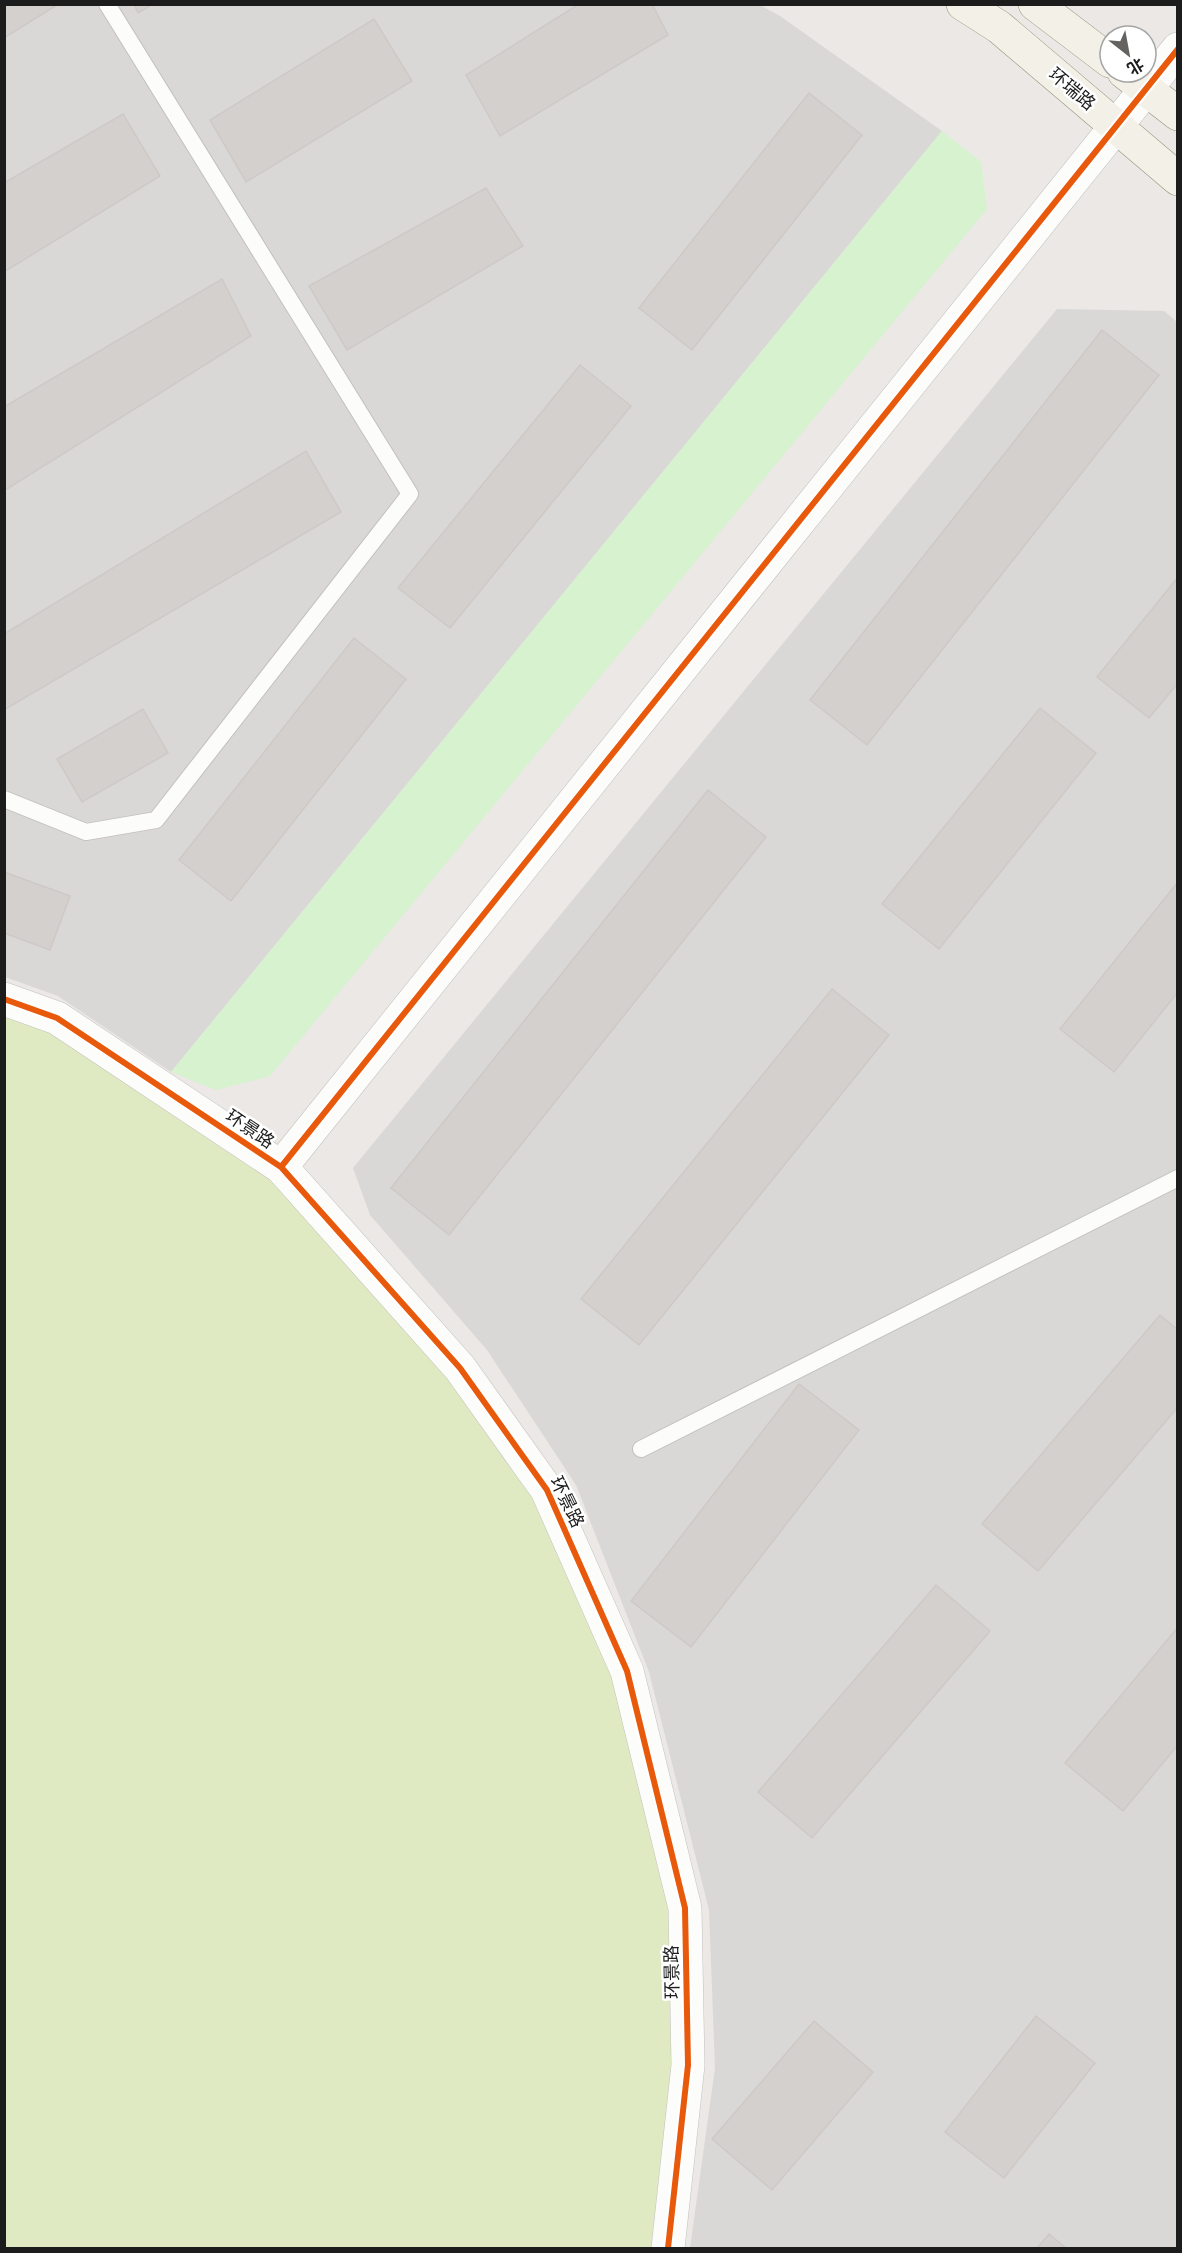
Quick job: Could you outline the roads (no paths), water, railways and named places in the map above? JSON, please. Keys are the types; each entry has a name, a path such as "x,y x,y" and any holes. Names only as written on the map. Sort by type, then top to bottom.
{"main road":[{"name":"环瑞路","path":"963,4 999,27 1178,179"},
{"path":"1035,4 1098,52"},
{"path":"1140,84 1178,114"}],"street":[{"path":"1158,63 1178,49"},
{"path":"281,1167 1114,126 1133,84"},
{"name":"环景路","path":"4,999 57,1018 281,1167 460,1368 548,1490 627,1671 685,1908 688,2065 668,2248"}],"lane":[{"path":"4,799 86,832 156,820 410,494 107,4"},
{"path":"641,1449 1178,1178"}]}
